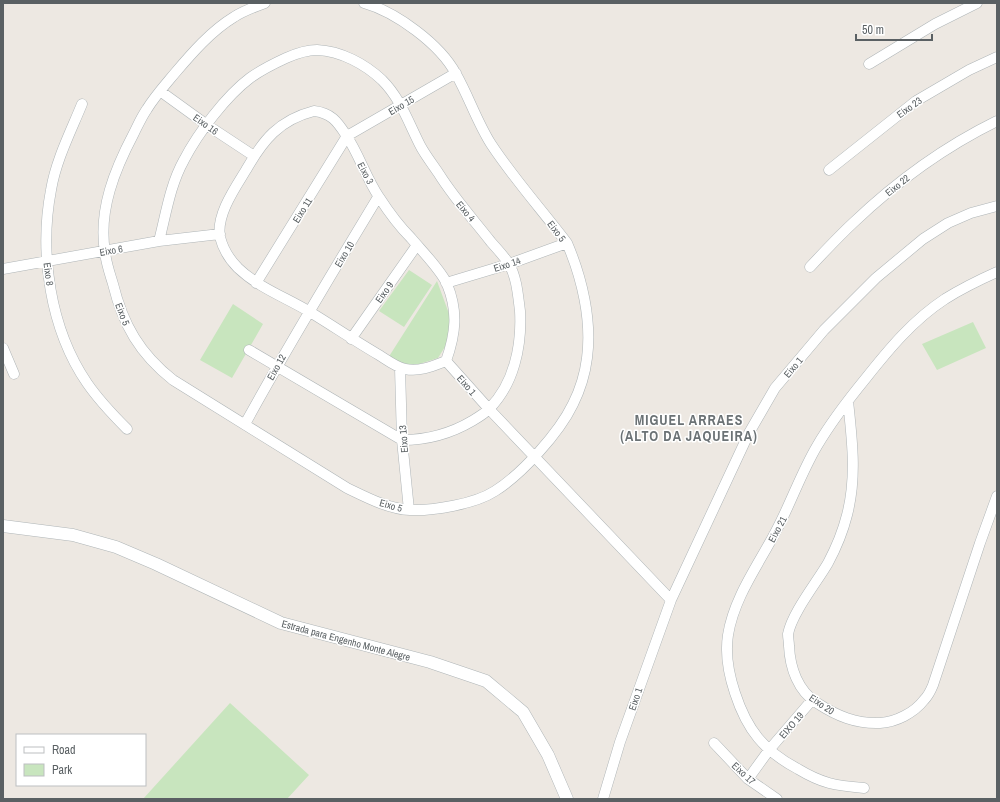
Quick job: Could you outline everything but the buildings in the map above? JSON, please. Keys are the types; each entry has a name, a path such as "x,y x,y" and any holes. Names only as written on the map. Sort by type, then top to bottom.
{"street":[{"name":"Eixo 5","path":"265,3 234,17 191,55 146,110 116,170 110,189 106,210 104,229 105,251 115,293 126,325 144,352 173,380 347,488 368,498 394,507 409,510 439,508 478,499 494,492 513,478 534,457 560,426 573,406 580,390 587,358 588,338 585,301 580,279 567,243 504,164 479,124 456,73 434,46 418,32 375,6 364,3"},
{"path":"869,64 935,24 977,3"},
{"name":"Eixo 4","path":"159,241 176,178 184,160 206,125 233,93 251,77 290,56 316,50 349,58 382,80 401,105 421,147 443,181 457,201 509,264 514,278 518,298 520,338 518,352 511,374 502,392 489,410 463,426 448,433 419,440 402,440"},
{"name":"Eixo 23","path":"829,170 916,101 969,70 997,57"},
{"name":"Eixo 15","path":"347,136 456,73"},
{"name":"Eixo 16","path":"160,91 206,125 254,156"},
{"name":"Eixo 8","path":"82,104 64,148 51,189 47,219 47,260 50,287 57,320 70,353 87,382 110,412 127,429"},
{"name":"Eixo 3","path":"314,111 323,112 330,115 347,136 378,197 446,283 456,320 454,334 446,360 420,370 400,368 351,339 309,311 256,283 231,260 226,253 220,234 222,214 226,204 254,156 270,134 299,115 314,111"},
{"name":"Eixo 22","path":"810,267 853,223 904,179 949,147 997,121"},
{"name":"Eixo 11","path":"256,283 347,136"},
{"name":"Eixo 10","path":"309,311 378,197"},
{"name":"Eixo 1","path":"603,799 620,742 671,600 746,439 776,388 824,330 876,278 917,244 948,223 972,213 997,206"},
{"name":"Eixo 6","path":"3,269 159,241 220,234"},
{"name":"Eixo 14","path":"446,283 509,264 567,243"},
{"name":"Eixo 9","path":"351,339 417,245"},
{"name":"Eixo 21","path":"864,788 830,783 815,778 782,761 769,750 752,731 743,716 729,668 728,635 739,599 776,531 816,447 848,401 894,344 913,325 944,300 997,272"},
{"name":"Eixo 12","path":"245,424 309,311"},
{"path":"3,348 14,374"},
{"path":"249,350 402,440"},
{"name":"Eixo 1","path":"446,360 489,410 671,600"},
{"name":"Eixo 13","path":"400,368 402,440 409,510"},
{"name":"Eixo 20","path":"848,401 853,477 847,515 841,534 828,563 794,619 788,634 789,654 797,680 802,690 812,700 831,712 847,719 861,722 881,723 894,720 916,709 934,685 977,550 997,496"},
{"name":"Estrada para Engenho Monte Alegre","path":"3,526 73,535 116,547 156,564 281,623 430,662 486,681 523,712 548,755 567,799"},
{"name":"EIXO 19","path":"748,779 769,750 812,700"},
{"name":"Eixo 17","path":"714,743 748,779 777,799"}],"green space":[{"path":"409,270 432,285 404,327 379,311"},
{"path":"437,281 451,319 448,342 438,358 413,366 388,358"},
{"path":"233,304 263,324 232,378 200,360"},
{"path":"973,322 986,348 937,370 922,344"},
{"path":"230,703 309,775 287,799 143,799"}],"district":[{"name":"MIGUEL ARRAES (ALTO DA JAQUEIRA)","path":"689,428"}]}
